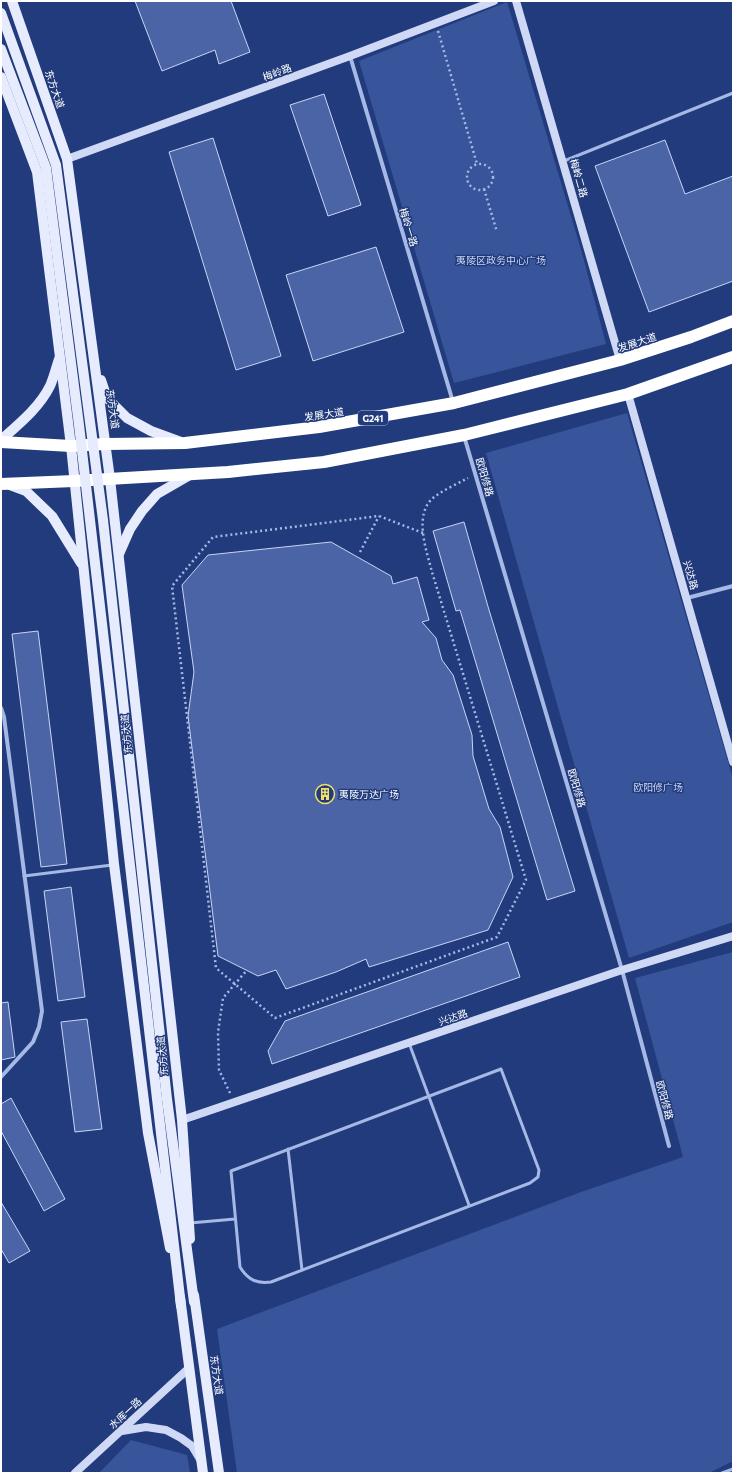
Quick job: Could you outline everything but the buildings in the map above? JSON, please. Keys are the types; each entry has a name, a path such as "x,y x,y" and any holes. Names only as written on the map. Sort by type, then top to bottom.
{"highway":[{"name":"发展大道","path":"1,441 71,446 184,443 319,427 454,403 620,360 691,337 733,321"},
{"path":"4,484 190,475 324,462 464,435 628,394 733,357"}],"main road":[{"name":"东方大道","path":"12,1 67,159 110,479 182,1120 194,1302 219,1473"},
{"path":"1,12 56,165 103,520 167,1099 194,1302"},
{"path":"1,49 46,168 79,425 181,1306 203,1473"},
{"path":"1,77 37,172 71,446 82,565 114,864 148,1133 181,1306"},
{"path":"1,441 38,404 50,386 60,355"},
{"path":"94,362 108,398 127,418 151,431 184,443"},
{"path":"118,556 130,529 157,494 190,475"},
{"path":"4,484 26,491 52,516 82,565"}],"street":[{"name":"梅岭路","path":"67,159 350,56 494,1"},
{"name":"梅岭二路","path":"516,1 564,161 620,360"},
{"name":"梅岭一路","path":"350,56 454,403"},
{"name":"兴达路","path":"628,394 733,762"},
{"name":"欧阳修路","path":"464,435 622,970 669,1146"},
{"path":"687,598 733,586"},
{"path":"1,708 4,717 42,1011 40,1027 33,1042 1,1077"},
{"name":"兴达路","path":"182,1120 622,970 732,936"},
{"name":"水库一路","path":"75,1473 189,1368"},
{"path":"121,1431 146,1426 166,1430 192,1446 201,1461"}],"lane":[{"path":"564,161 733,93"},
{"path":"24,876 114,864"},
{"path":"409,1043 469,1205"},
{"path":"501,1069 539,1170 538,1177 530,1183 271,1282 260,1283 244,1273 240,1267 231,1171 288,1149 501,1069"},
{"path":"288,1149 302,1270"},
{"path":"189,1223 235,1219"},
{"path":"722,1473 733,1469"}],"path":[{"path":"435,23 477,164"},
{"path":"477,164 489,167 493,175 491,184 484,189 476,189 472,187 468,180 468,172 470,168 477,164"},
{"path":"484,189 497,232"},
{"path":"423,533 379,516 213,537 172,586 216,968 275,1018 497,937 526,880 432,572 423,533 423,513 432,499 476,474"},
{"path":"360,552 379,516"},
{"path":"234,1102 218,1070 218,1032 223,998 247,970"}],"green space":[{"name":"夷陵区政务中心广场","path":"507,2 582,253 606,344 454,383 359,61"},
{"name":"欧阳修广场","path":"627,413 733,779 733,922 629,958 486,453"},
{"path":"733,952 733,1461 709,1473 237,1473 217,1329 581,1192 683,1157 635,978"},
{"path":"131,1440 187,1455 190,1473 99,1473"}],"place":[{"name":"夷陵万达广场","path":"325,794"}]}
